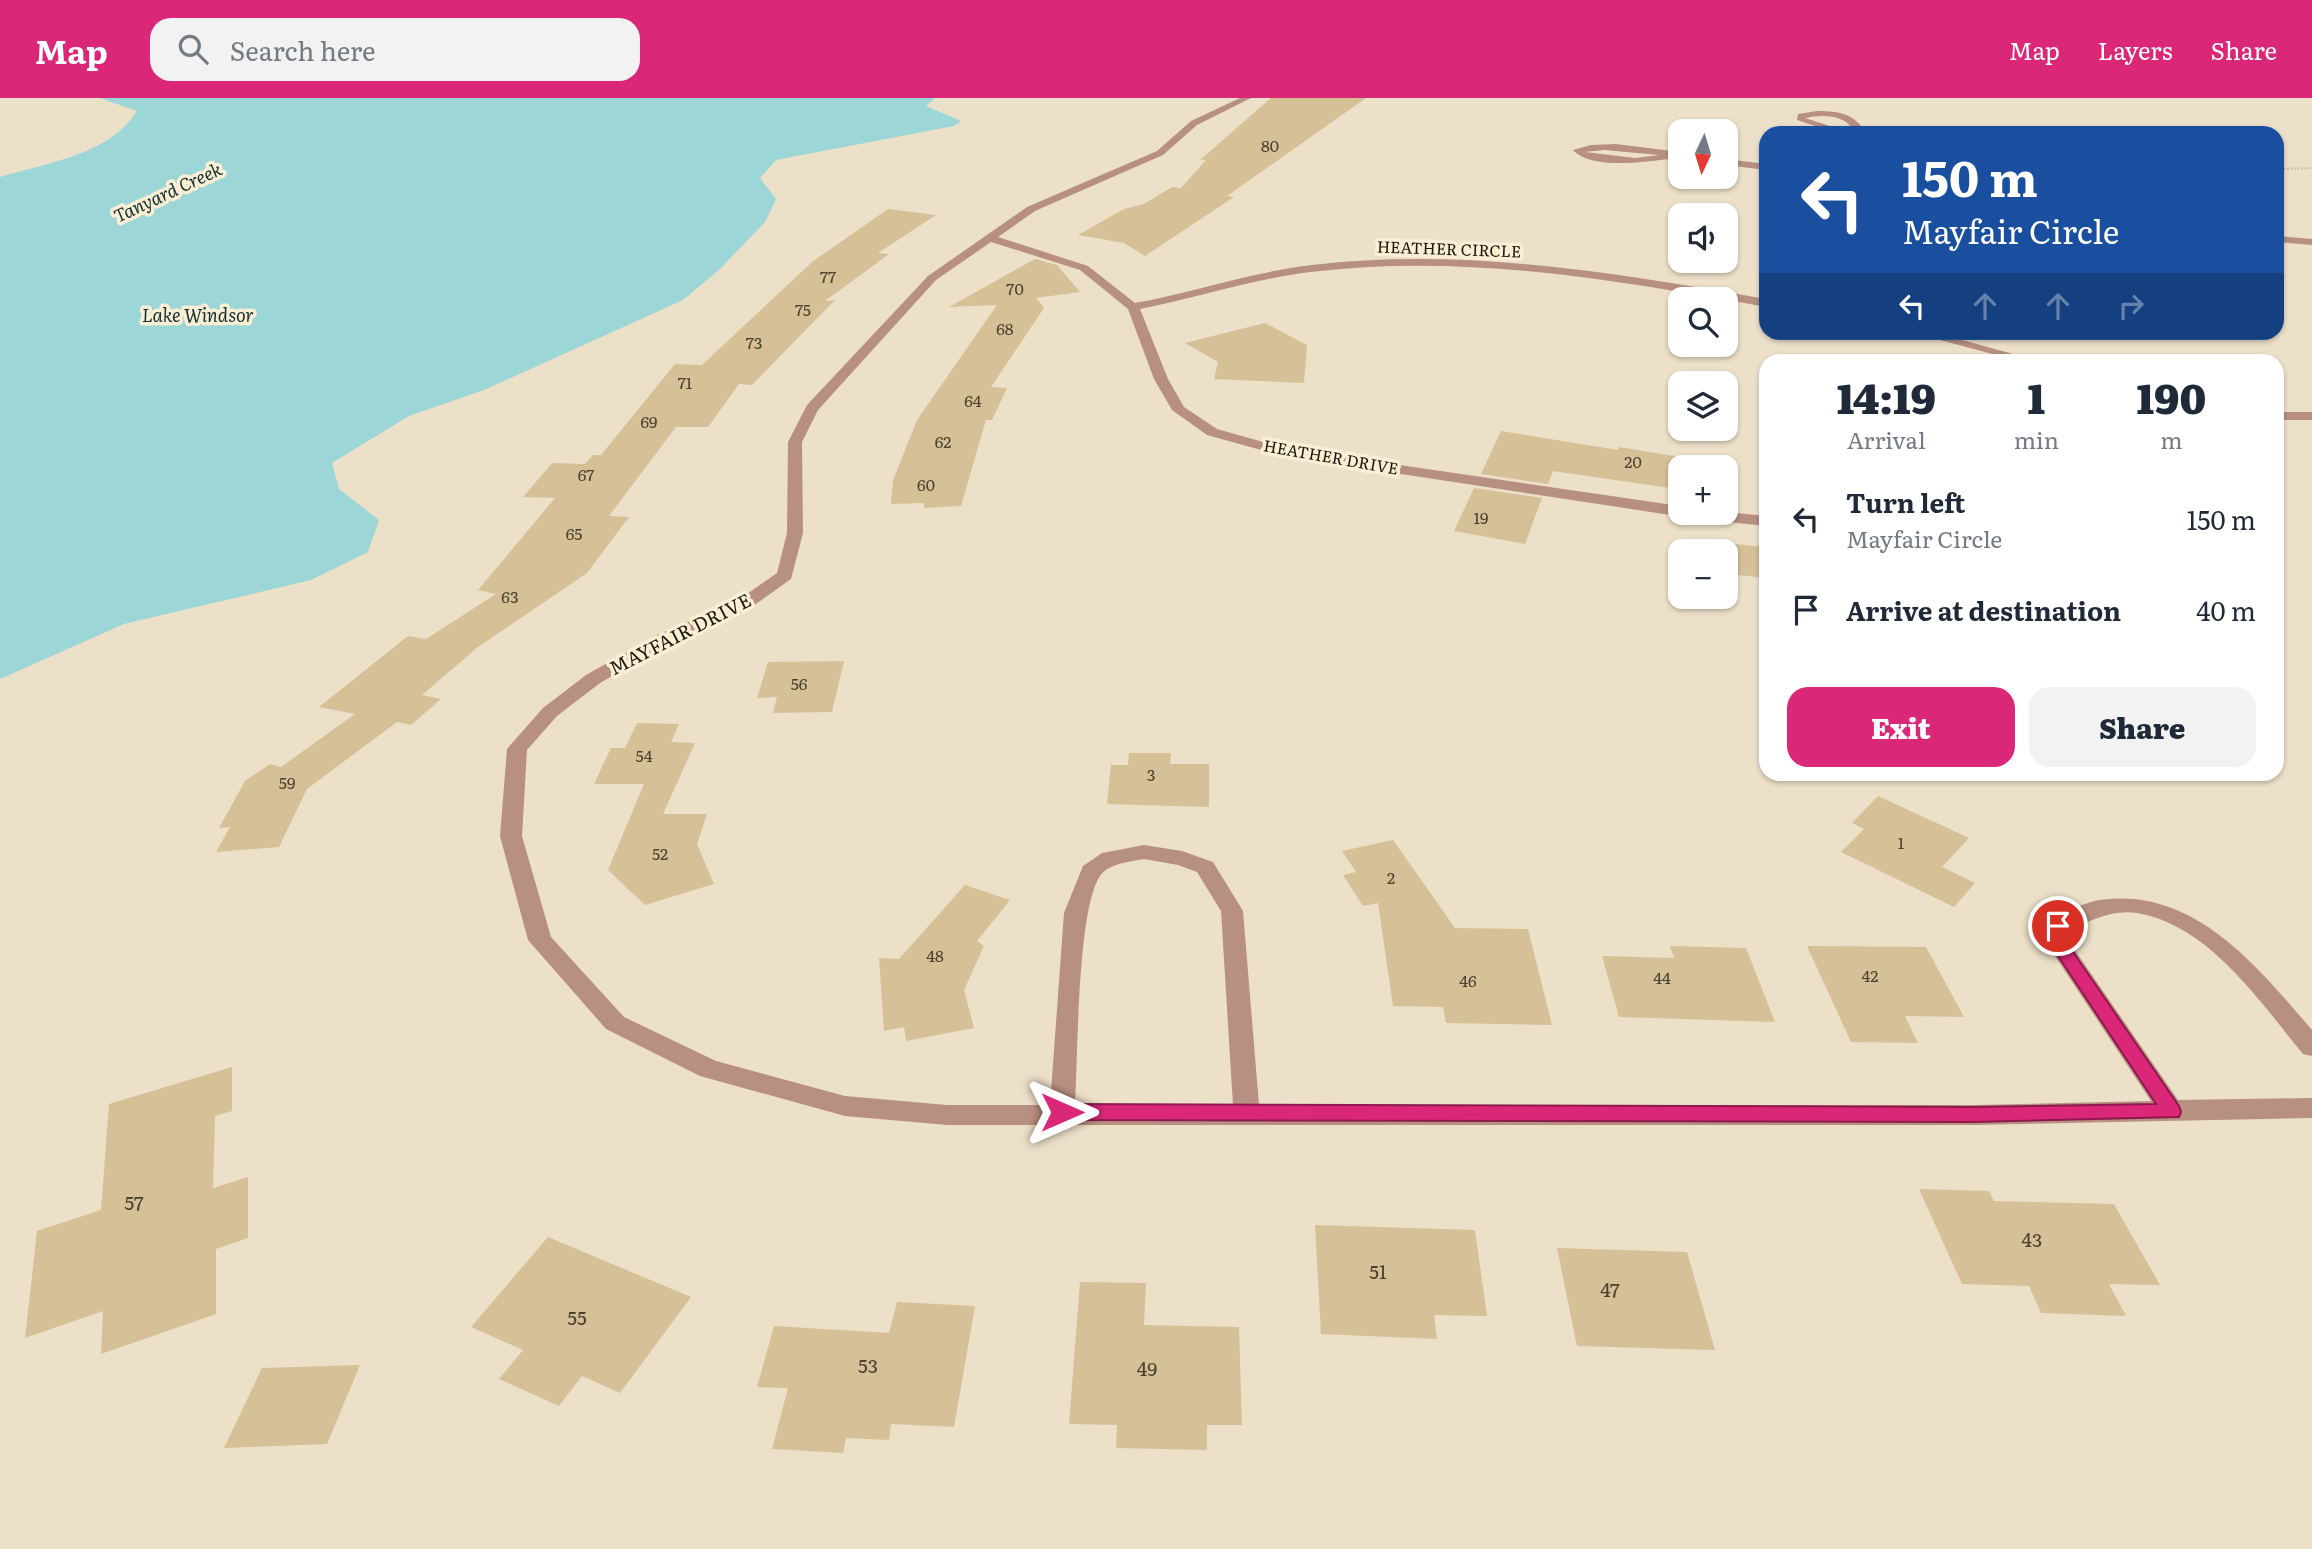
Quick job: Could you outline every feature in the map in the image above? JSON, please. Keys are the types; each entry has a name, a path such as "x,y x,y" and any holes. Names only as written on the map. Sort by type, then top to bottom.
{"street":[{"name":"MAYFAIR DRIVE","path":"1247,98 1194,123 1160,153 1031,209 932,278 813,408 795,442 795,533 785,575 743,605 663,639 593,679 550,712 517,749 511,836 540,940 615,1023 709,1069 845,1105 947,1115 1062,1112 1973,1115 2312,1108"},
{"path":"1816,126 1801,120 1801,116 1841,116 1853,121 1856,126"},
{"path":"1605,146 1679,155 1614,160 1584,156 1578,150 1605,146"},
{"path":"1738,164 1759,166"},
{"path":"989,238 1084,268 1133,307"},
{"path":"2284,240 2312,242"},
{"name":"HEATHER CIRCLE","path":"1133,307 1313,268 1377,263 1540,270 1759,302"},
{"name":"HEATHER DRIVE","path":"1133,307 1161,379 1179,410 1212,432 1283,452 1668,509"},
{"path":"1948,340 2005,354"},
{"path":"2284,416 2312,416"},
{"path":"1738,518 1759,520"},
{"path":"1062,1112 1075,913 1091,871 1110,858 1144,852 1182,858 1205,867 1232,911 1247,1113"},
{"path":"2172,1112 2061,947 2058,926 2078,913 2111,905 2138,907 2167,912 2202,931 2232,955 2312,1047"}],"path":[{"path":"2284,169 2312,168"}],"water":[{"name":"Lake Windsor","path":"100,98 935,98 926,106 961,121 954,126 776,160 760,178 776,199 765,222 719,270 683,300 484,390 409,416 332,463 339,489 379,520 368,552 311,580 124,624 0,679 0,177 56,162 94,148 125,126 137,111"}],"building":[{"path":"1271,98 1366,98 1227,196 1234,197 1145,256 1124,243 1078,235 1124,209 1144,204 1172,187 1181,188 1206,160 1200,160"},
{"path":"888,209 936,215 878,253 889,254 825,301 835,300 752,385 739,384 708,427 676,427 609,516 629,517 587,573 478,647 422,695 441,699 411,725 397,722 307,789 279,847 216,852 230,827 219,828 245,781 270,764 281,767 355,714 319,707 408,636 426,639 496,594 478,590 555,498 523,497 552,463 585,464 593,455 601,455 675,364 702,365 812,262"},
{"path":"1035,259 1057,265 1080,292 1036,298 1044,308 991,387 1007,388 992,420 986,420 961,506 924,508 924,503 891,504 893,480 917,420 997,305 949,307"},
{"path":"1265,323 1307,345 1304,383 1214,379 1218,362 1185,343"},
{"path":"1501,431 1618,450 1619,447 1668,455 1668,488 1553,471 1548,484 1481,474"},
{"path":"1474,488 1542,498 1525,544 1454,531"},
{"path":"1738,544 1759,546 1759,577 1738,575"},
{"path":"844,661 832,712 773,713 777,697 757,698 768,662"},
{"path":"637,723 679,724 671,742 695,743 663,814 707,814 697,844 714,884 645,905 608,870 644,784 594,784 611,748 625,748"},
{"path":"1129,753 1171,753 1170,764 1209,764 1209,807 1107,804 1111,765 1128,765"},
{"path":"1878,796 1969,838 1942,867 1975,883 1954,907 1841,852 1864,829 1852,823"},
{"path":"1393,840 1455,928 1528,929 1552,1025 1446,1023 1443,1007 1393,1006 1378,903 1363,906 1343,875 1356,872 1342,851"},
{"path":"965,885 1010,900 977,941 984,946 964,990 974,1028 906,1041 904,1027 884,1031 879,958 899,959"},
{"path":"1670,946 1746,948 1775,1022 1619,1017 1602,956 1674,958"},
{"path":"1807,946 1926,947 1964,1017 1905,1016 1918,1043 1851,1042"},
{"path":"232,1067 232,1111 215,1116 213,1188 248,1177 248,1238 216,1249 216,1314 101,1354 103,1311 25,1338 37,1231 101,1210 109,1104"},
{"path":"1919,1189 1989,1191 1994,1201 2114,1204 2160,1285 2109,1284 2126,1316 2041,1313 2029,1286 1962,1284"},
{"path":"1315,1225 1475,1230 1487,1316 1434,1315 1437,1339 1321,1334"},
{"path":"548,1237 691,1297 620,1393 582,1376 559,1406 499,1379 523,1350 471,1327"},
{"path":"1557,1248 1687,1252 1715,1350 1577,1346"},
{"path":"1080,1282 1146,1283 1144,1325 1239,1327 1242,1425 1207,1425 1207,1450 1116,1448 1117,1425 1069,1424"},
{"path":"897,1302 975,1306 954,1427 891,1424 889,1440 846,1438 843,1453 772,1449 788,1388 757,1387 774,1326 889,1333"},
{"path":"360,1365 327,1444 224,1448 262,1368"}],"route":[{"path":"1062,1112 1973,1115 2172,1112 2061,947 2058,926"}],"water label":[{"name":"Tanyard Creek","path":"168,193"}]}
